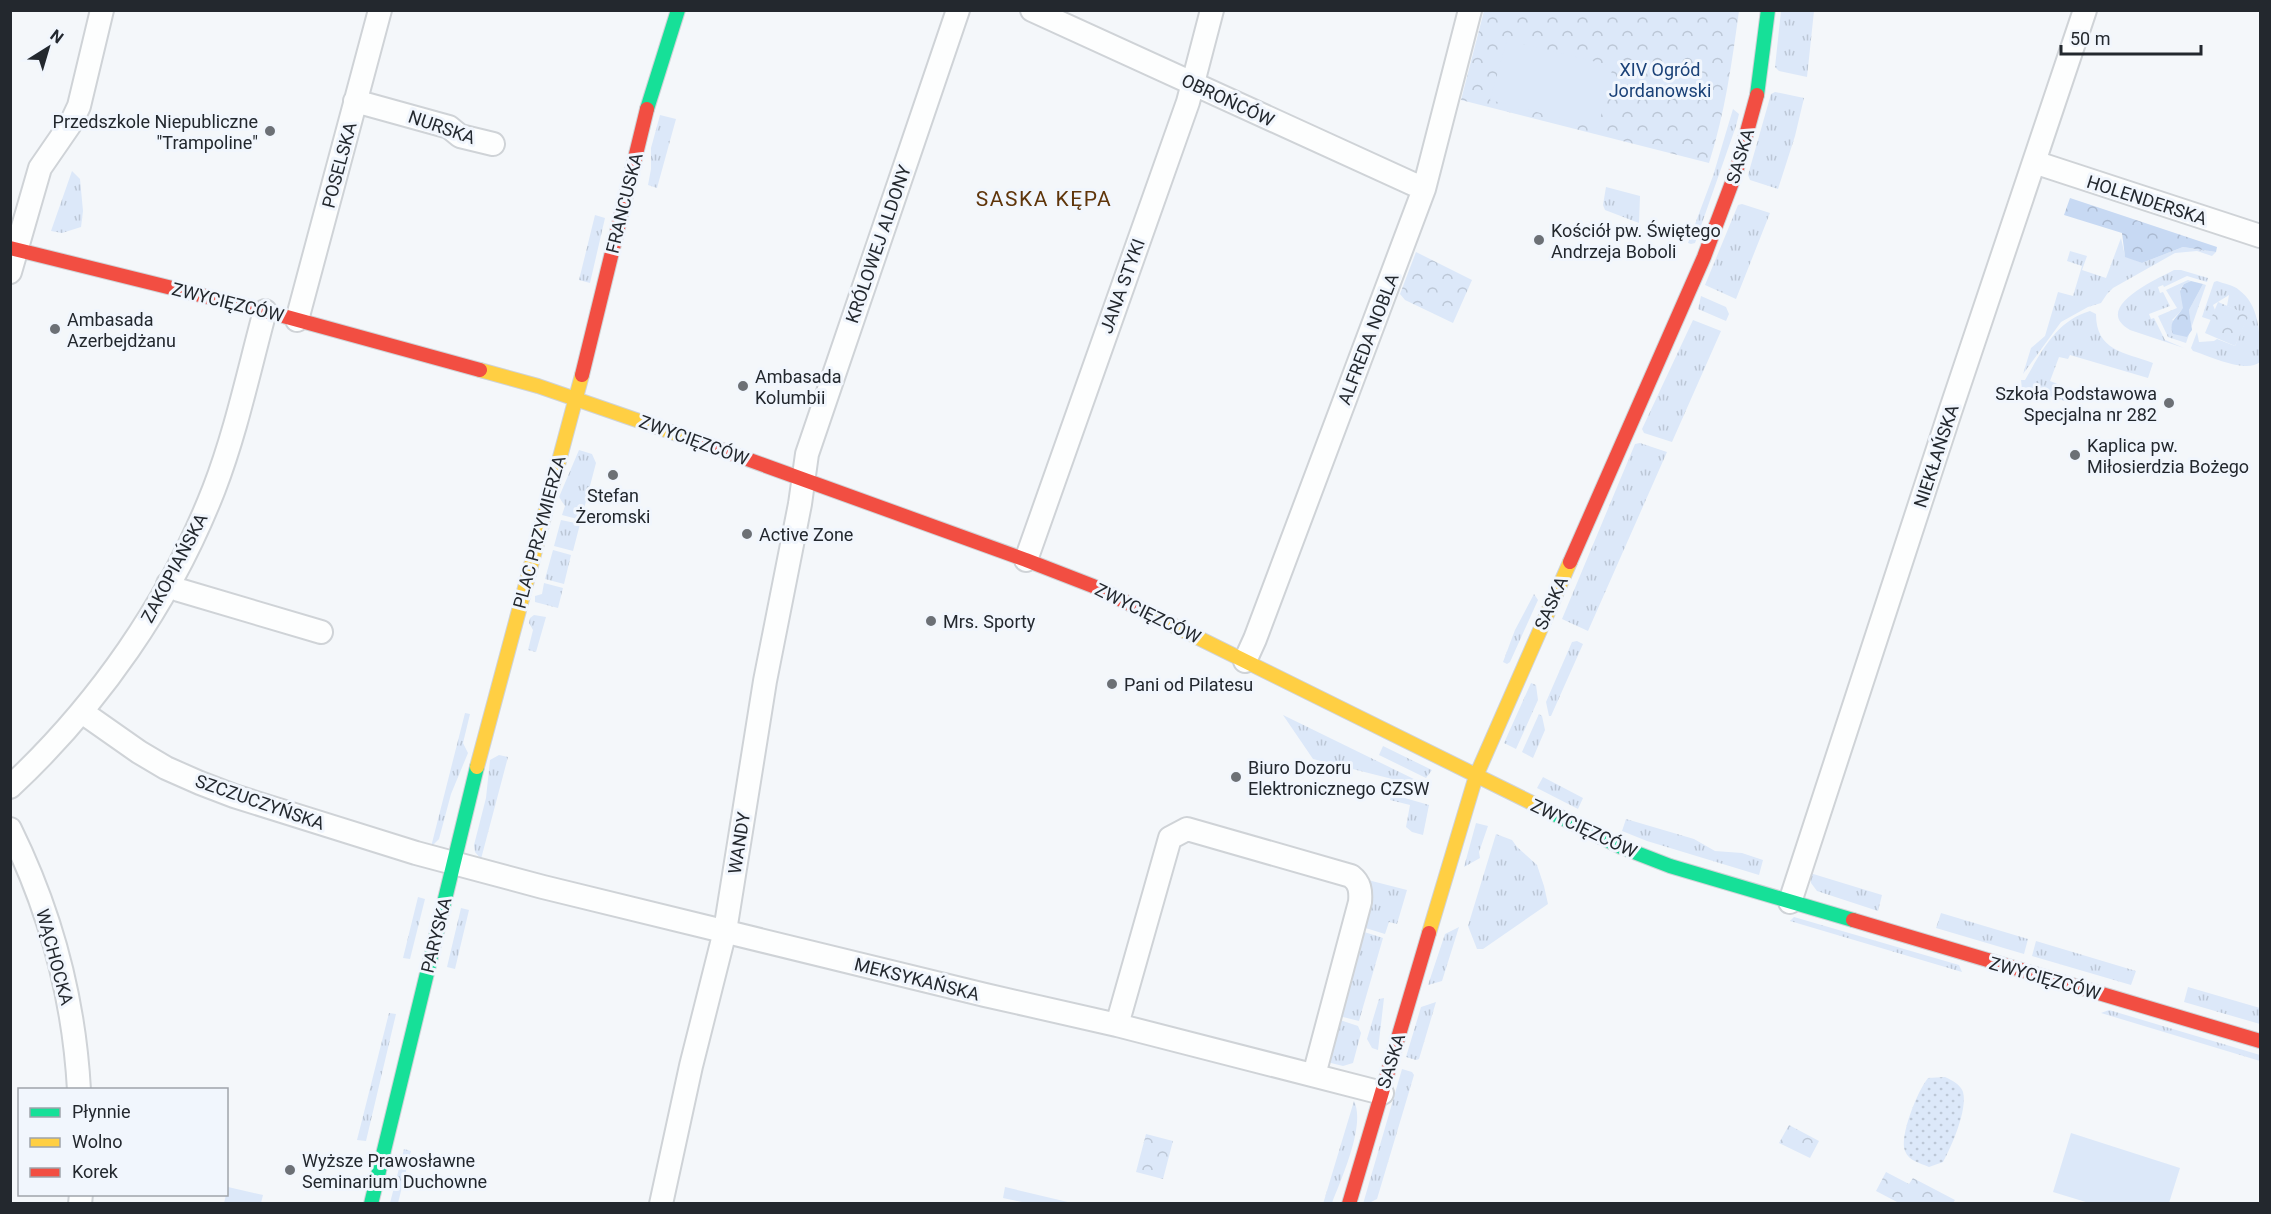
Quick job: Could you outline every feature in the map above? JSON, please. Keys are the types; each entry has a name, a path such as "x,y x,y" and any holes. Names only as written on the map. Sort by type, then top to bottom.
{"street":[{"path":"10,272 14,248 40,168 80,106 102,10"},
{"name":"POSELSKA","path":"297,320 380,10"},
{"name":"FRANCUSKA","path":"575,398 648,105 678,10"},
{"name":"KRÓLOWEJ ALDONY","path":"803,479 807,454 958,10"},
{"name":"OBROŃCÓW","path":"1032,10 1424,189"},
{"name":"JANA STYKI","path":"1026,560 1193,84 1212,10"},
{"name":"ALFREDA NOBLA","path":"1245,661 1424,189 1470,10"},
{"name":"SASKA","path":"1349,1203 1476,776 1682,308 1727,198 1754,110 1761,75 1768,10"},
{"name":"NIEKŁAŃSKA","path":"1790,902 2085,10"},
{"name":"NURSKA","path":"356,101 449,127 460,135 493,144"},
{"name":"HOLENDERSKA","path":"2034,162 2260,236"},
{"name":"ZWYCIĘZCÓW","path":"14,248 265,311 575,398 1093,586 1621,847 1670,866 2260,1041"},
{"name":"ZAKOPIAŃSKA","path":"10,787 57,741 82,712 131,646 168,584 214,489 265,311"},
{"name":"PLAC PRZYMIERZA","path":"503,666 575,398"},
{"name":"WANDY","path":"661,1203 691,1066 725,931 765,681 803,479"},
{"path":"168,584 179,590 321,632"},
{"name":"PARYSKA","path":"371,1203 503,666"},
{"name":"SZCZUCZYŃSKA","path":"82,712 139,752 166,768 200,783 453,864"},
{"name":"WĄCHOCKA","path":"10,829 33,882 60,964 70,1011 79,1088"},
{"path":"1116,1025 1170,838 1187,829 1351,876 1358,884 1361,894 1360,902 1314,1075"},
{"name":"MEKSYKAŃSKA","path":"453,864 964,990 1116,1025 1382,1093"}],"green space":[{"name":"XIV Ogród Jordanowski","path":"1484,11 1739,11 1724,106 1709,163 1461,100"},
{"path":"1781,11 1814,11 1807,77 1779,71 1775,67"},
{"path":"1507,40 1613,66 1598,128 1490,100"},
{"path":"1775,92 1804,98 1778,189 1750,180 1748,175 1771,94"},
{"path":"1733,109 1739,114 1736,126 1695,243 1691,244 1688,243 1713,176"},
{"path":"660,115 676,119 657,188 648,185 651,148"},
{"path":"72,171 80,179 83,211 81,227 62,233 51,231"},
{"path":"1606,187 1640,196 1639,223 1605,210 1603,205"},
{"path":"2070,198 2217,247 2216,252 2183,247 2142,263 2125,257 2122,233 2064,215"},
{"path":"1742,204 1770,213 1736,299 1705,285 1738,205"},
{"path":"595,215 605,218 590,283 579,280"},
{"path":"2121,238 2125,256 2142,263 2183,247 2216,252 2212,256 2197,251 2175,253 2113,288 2101,303 2088,307 2061,322 2023,374 2031,348 2045,336 2058,292 2073,296 2082,266 2067,261 2070,251 2087,256 2082,270 2106,278"},
{"path":"1416,252 1472,280 1453,323 1405,300 1400,294"},
{"path":"2174,270 2208,278 2207,282 2187,276 2164,287 2163,285 2158,287 2170,306 2149,314 2151,319 2154,318 2165,340 2184,348 2130,330 2120,321 2118,313 2122,304 2131,295"},
{"path":"2188,280 2191,281 2184,284 2180,290 2184,308 2172,320 2191,329 2186,343 2168,337 2158,316 2177,308 2166,290"},
{"path":"2191,281 2203,284 2189,310 2192,330 2187,337 2173,334 2172,326 2183,308 2180,291 2184,284"},
{"path":"2214,282 2237,288 2252,305 2258,323 2260,343 2260,362 2254,365 2228,363 2193,351 2191,348 2197,332 2199,342 2217,339 2235,346 2248,315 2227,306 2229,295 2213,305 2215,310 2211,320 2202,317"},
{"path":"2203,284 2206,285 2192,327 2189,310"},
{"path":"1701,296 1726,307 1729,314 1726,321 1698,309"},
{"path":"2218,302 2249,315 2235,346 2205,333"},
{"path":"2090,311 2096,314 2097,326 2106,343 2122,352 2153,363 2148,378 2070,355 2068,359 2059,357 2050,381 2060,385 2059,390 2071,394 2068,402 2043,394 2041,398 2022,390 2021,380 2025,380 2051,338 2078,315"},
{"path":"1693,320 1721,331 1672,442 1644,433 1642,429"},
{"path":"1640,443 1667,452 1588,631 1562,619 1635,444"},
{"path":"579,450 592,454 596,463 581,520 562,515 565,506 559,497"},
{"path":"561,520 580,524 573,551 554,546"},
{"path":"553,550 571,555 564,584 545,579"},
{"path":"544,583 563,588 558,608 535,602 535,596 542,594"},
{"path":"1534,594 1538,600 1510,662 1507,664 1503,662 1515,630"},
{"path":"534,615 546,617 536,652 528,650 533,630 529,623 530,618"},
{"path":"1577,641 1583,644 1551,716 1549,716 1546,702 1572,642"},
{"path":"1531,683 1536,685 1538,700 1516,749 1504,743"},
{"path":"465,713 470,714 463,743 468,753 451,794 439,839 431,847"},
{"path":"1539,714 1542,716 1545,730 1533,758 1522,752"},
{"path":"1283,715 1422,783 1416,785 1313,759"},
{"path":"1383,746 1432,770 1426,778 1379,755"},
{"path":"499,755 508,757 481,859 475,852 474,845 486,798 490,760"},
{"path":"1543,777 1583,798 1578,809 1537,788"},
{"path":"1391,794 1429,805 1423,835 1412,832 1406,827 1410,805 1390,800"},
{"path":"1626,819 1694,839 1715,851 1742,853 1763,860 1759,875 1647,841 1622,831"},
{"path":"1476,823 1488,826 1479,852 1480,858 1464,867"},
{"path":"1496,834 1512,840 1537,865 1548,904 1483,949 1477,949 1468,926"},
{"path":"1810,873 1882,895 1878,911 1817,891 1811,883"},
{"path":"1360,878 1407,890 1397,924 1389,922 1385,934 1359,926"},
{"path":"418,897 425,899 410,959 403,958"},
{"path":"461,908 469,910 455,969 447,967"},
{"path":"1941,913 2028,939 2024,954 1936,928"},
{"path":"1794,917 1959,965 1962,972 1790,921"},
{"path":"1459,927 1442,981 1428,985 1445,934"},
{"path":"1358,930 1383,938 1359,1021 1335,1015"},
{"path":"2036,941 2136,971 2131,985 2032,956"},
{"path":"2188,987 2260,1008 2260,1024 2184,1002"},
{"path":"1384,998 1378,1050 1372,1048 1367,1039 1379,999"},
{"path":"1436,1002 1419,1059 1406,1057 1421,1007"},
{"path":"2109,1010 2260,1055 2260,1061 2101,1013"},
{"path":"389,1013 396,1014 366,1141 357,1140"},
{"path":"1334,1018 1358,1026 1361,1033 1353,1063 1343,1066 1323,1061"},
{"path":"1402,1069 1414,1075 1377,1199 1363,1204"},
{"path":"1945,1077 1962,1089 1963,1108 1954,1138 1943,1162 1929,1167 1909,1157 1905,1151 1905,1135 1915,1102 1928,1078"},
{"path":"1354,1101 1357,1124 1351,1152 1332,1203 1323,1204"},
{"path":"1789,1125 1819,1141 1810,1158 1779,1143"},
{"path":"2071,1133 2180,1168 2169,1203 2089,1203 2053,1192"},
{"path":"1146,1134 1173,1141 1163,1179 1136,1172"},
{"path":"404,1149 411,1151 398,1203 390,1203"},
{"path":"1886,1172 1909,1184 1913,1178 1955,1200 1953,1203 1899,1203 1876,1191"},
{"path":"228,1187 263,1195 261,1203 224,1203 226,1196 228,1196"},
{"path":"1005,1187 1072,1203 1027,1203 1003,1198"}],"traffic: fast":[{"path":"647,109 678,10"},
{"path":"1757,95 1768,10"},
{"path":"371,1204 477,767"},
{"path":"1536,805 1621,847 1670,866 1853,920"}],"traffic: slow":[{"path":"480,370 538,386 700,442"},
{"path":"477,767 582,375"},
{"path":"1429,933 1476,776 1570,562"},
{"path":"1142,610 1536,805"}],"traffic: jam":[{"path":"1570,562 1704,257 1736,172 1757,95"},
{"path":"582,375 647,109"},
{"path":"10,248 265,311 480,370"},
{"path":"700,442 1026,560 1093,586 1142,610"},
{"path":"1853,920 2260,1041"},
{"path":"1349,1204 1429,933"}],"place":[{"name":"Przedszkole Niepubliczne \"Trampoline\"","path":"270,131"},
{"name":"Kościół pw. Świętego Andrzeja Boboli","path":"1539,240"},
{"name":"Ambasada Azerbejdżanu","path":"55,329"},
{"name":"Ambasada Kolumbii","path":"743,386"},
{"name":"Szkoła Podstawowa Specjalna nr 282","path":"2169,403"},
{"name":"Kaplica pw. Miłosierdzia Bożego","path":"2075,455"},
{"name":"Stefan Żeromski","path":"613,475"},
{"name":"Active Zone","path":"747,534"},
{"name":"Mrs. Sporty","path":"931,621"},
{"name":"Pani od Pilatesu","path":"1112,684"},
{"name":"Biuro Dozoru Elektronicznego CZSW","path":"1236,777"},
{"name":"Wyższe Prawosławne Seminarium Duchowne","path":"290,1170"}],"district":[{"name":"SASKA KĘPA","path":"1044,199"}]}
